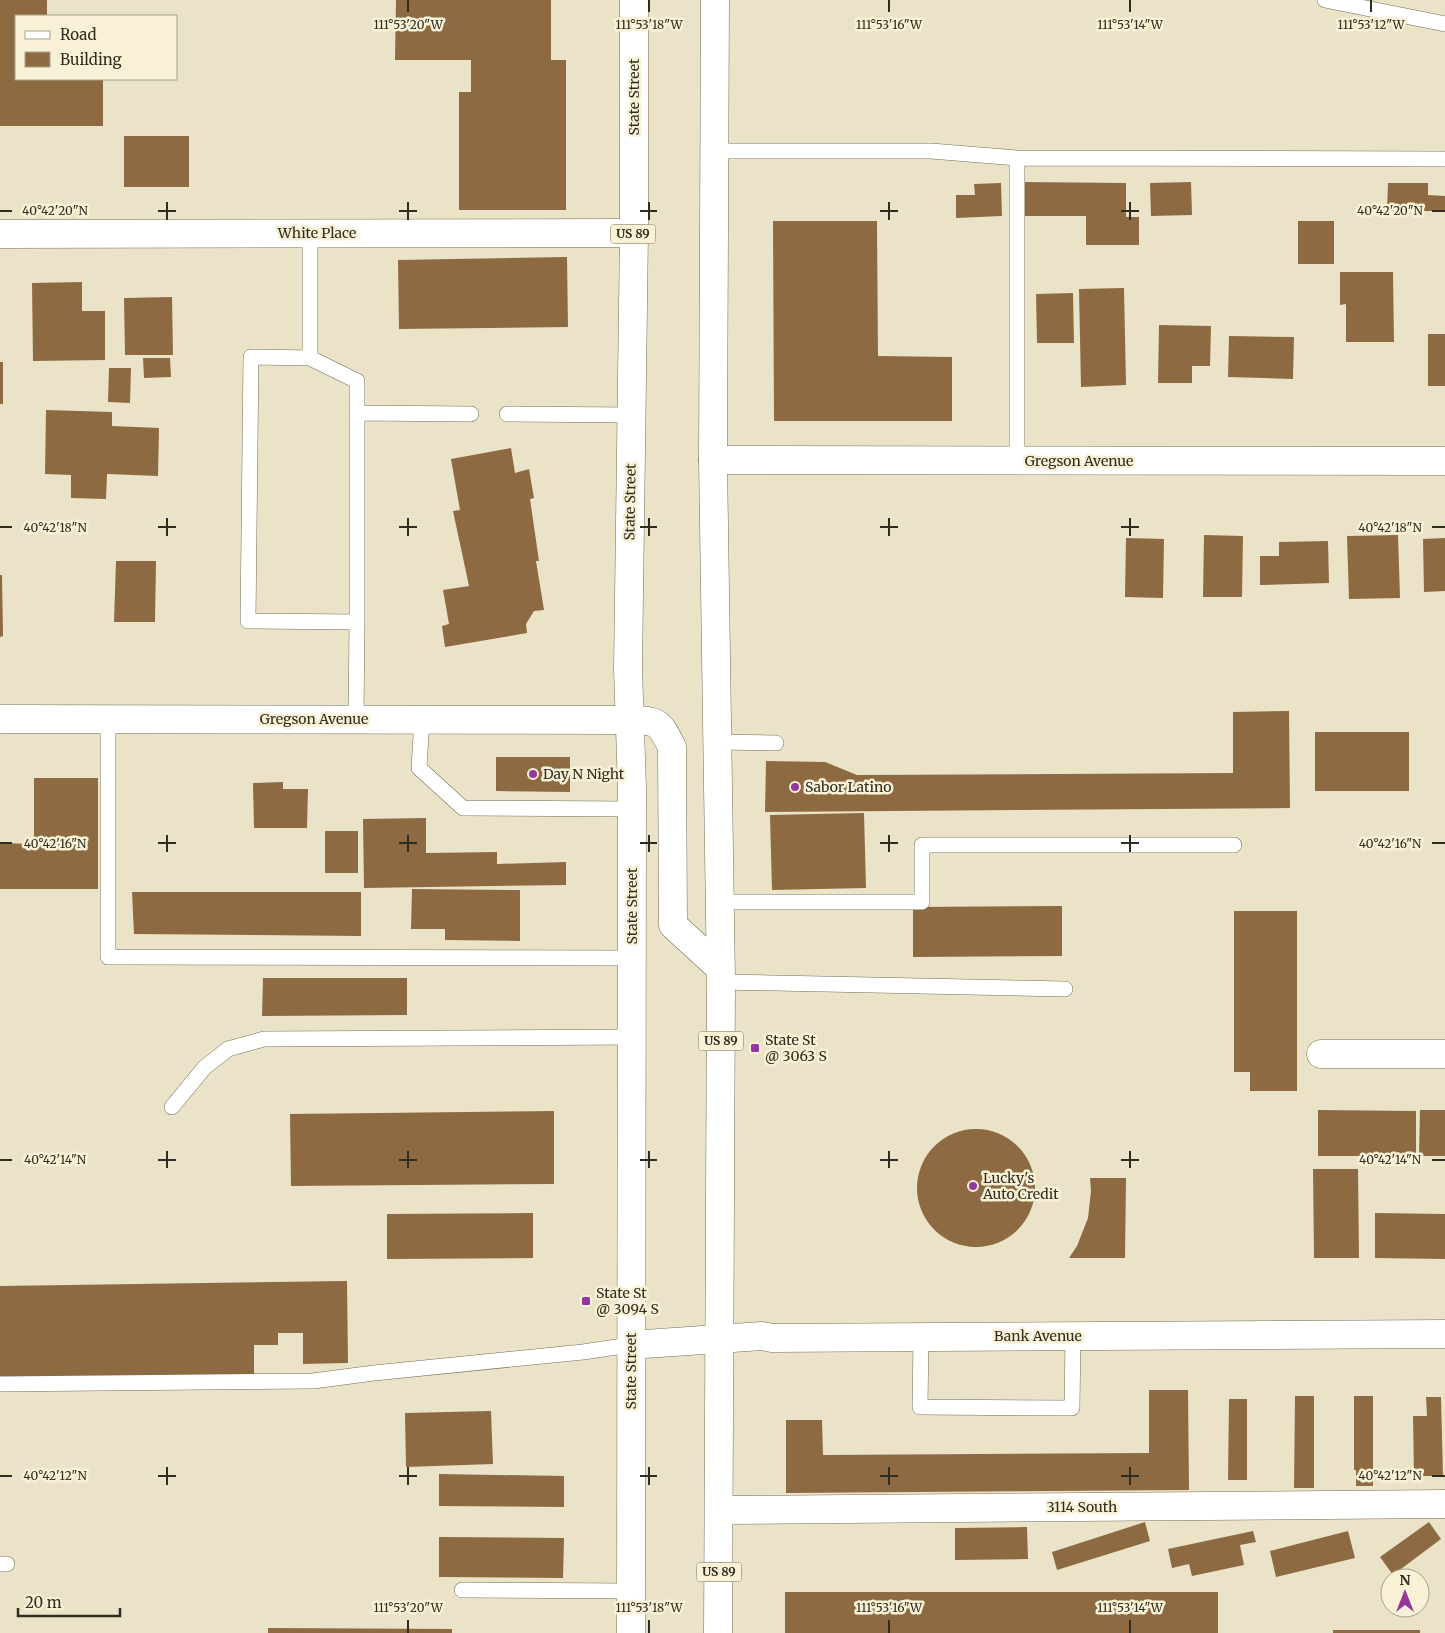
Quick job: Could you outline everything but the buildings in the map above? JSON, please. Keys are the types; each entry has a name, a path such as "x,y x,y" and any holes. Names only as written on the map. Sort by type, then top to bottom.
{"street":[{"name":"State Street","path":"631,1633 630,1345 633,958 632,809 629,720 634,233 634,0"},
{"name":"US 89","path":"715,0 713,460 721,976 718,1633"},
{"name":"White Place","path":"0,234 634,233"},
{"name":"Gregson Avenue","path":"713,460 1445,462"},
{"name":"Gregson Avenue","path":"0,719 648,720 662,728 672,747 673,924 721,976"},
{"path":"1321,1054 1445,1054"},
{"name":"Bank Avenue","path":"630,1345 762,1336 772,1338 1445,1334"},
{"name":"3114 South","path":"720,1510 1445,1504"}],"lane":[{"path":"1325,0 1445,24"},
{"path":"715,151 931,152 1017,158 1445,159"},
{"path":"1017,158 1017,461"},
{"path":"310,233 310,358"},
{"path":"356,719 357,622 357,381 310,358 250,357 248,620 357,622"},
{"path":"357,413 471,414"},
{"path":"507,414 631,415"},
{"path":"108,719 108,957 633,958"},
{"path":"422,719 419,768 463,808 632,809"},
{"path":"717,742 776,743"},
{"path":"720,902 922,902 922,845 1234,845"},
{"path":"721,976 1065,989"},
{"path":"172,1107 206,1067 228,1049 264,1039 633,1037"},
{"path":"921,1337 920,1407 1072,1408 1073,1336"},
{"path":"0,1384 313,1380 583,1352 630,1345"},
{"path":"462,1590 631,1591"}],"place":[{"name":"Day N Night","path":"533,774"},
{"name":"Sabor Latino","path":"795,787"},
{"name":"State St @ 3063 S","path":"755,1048"},
{"name":"Lucky's Auto Credit","path":"973,1186"},
{"name":"State St @ 3094 S","path":"586,1301"}]}
